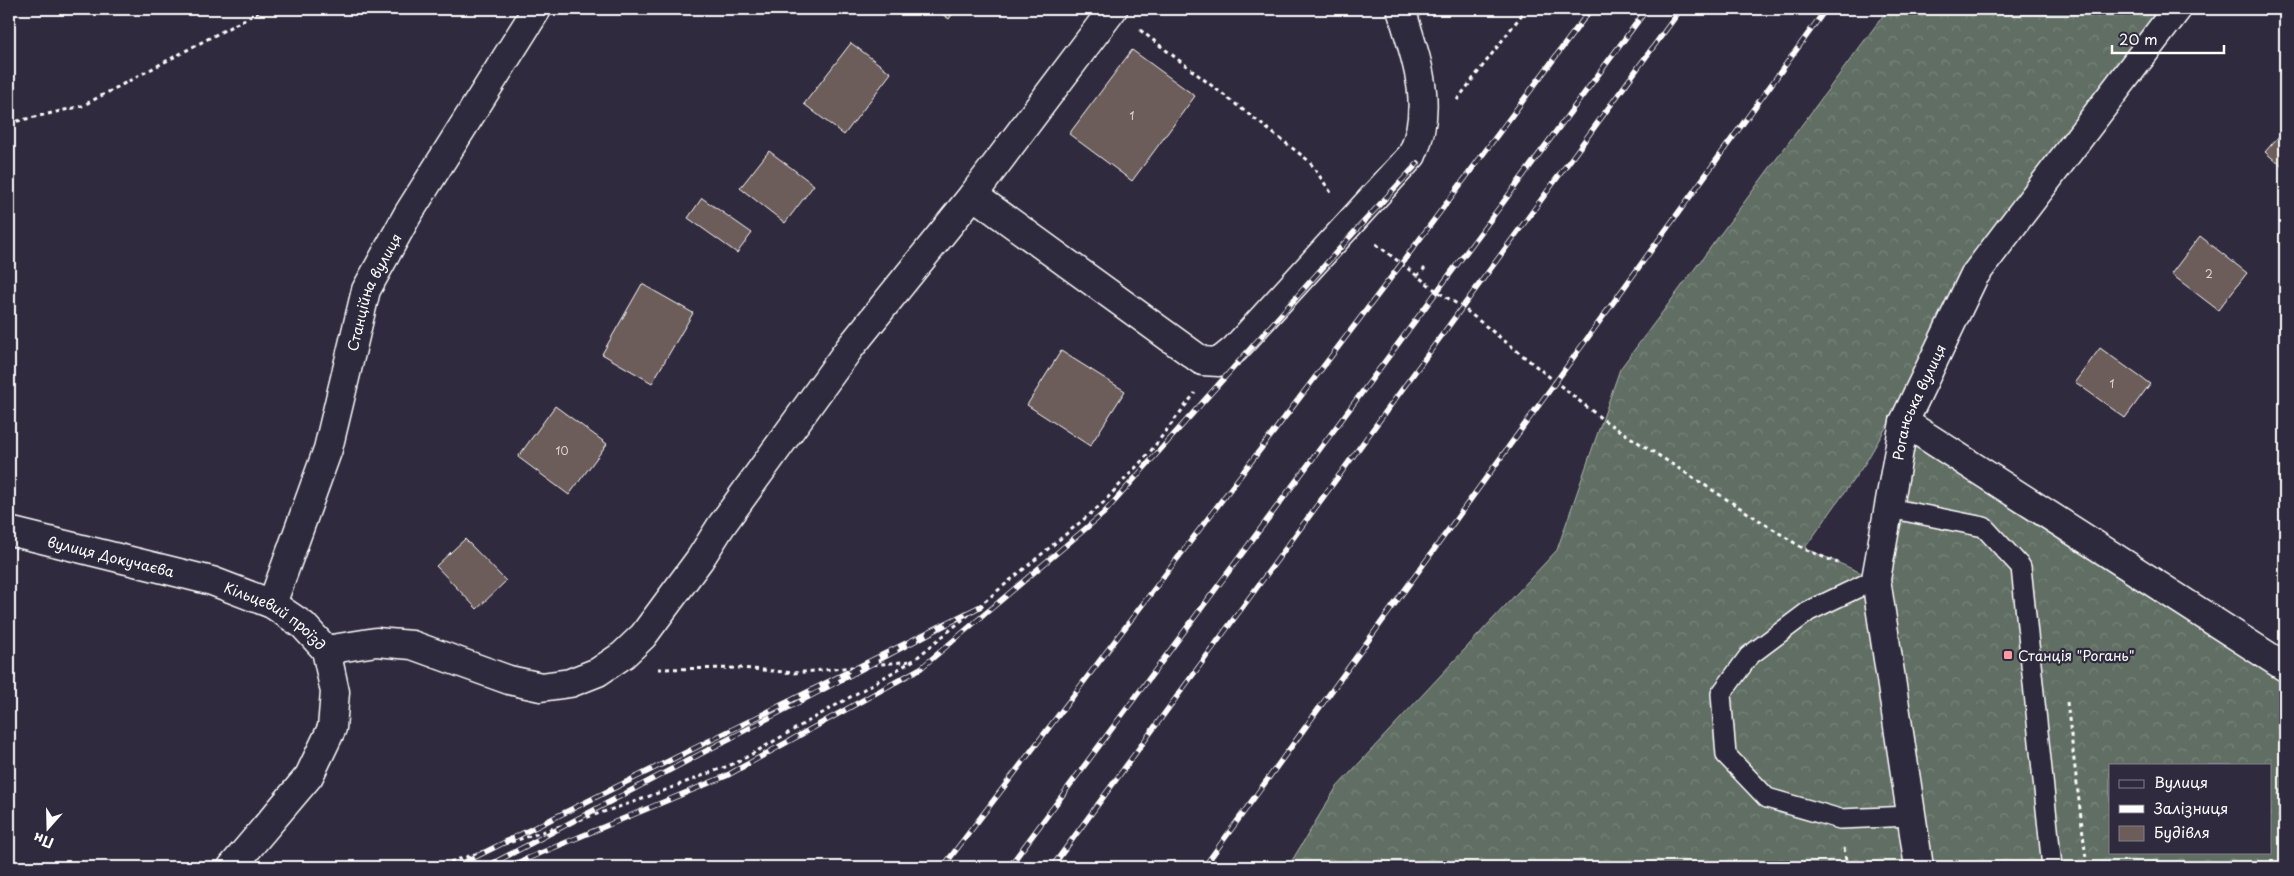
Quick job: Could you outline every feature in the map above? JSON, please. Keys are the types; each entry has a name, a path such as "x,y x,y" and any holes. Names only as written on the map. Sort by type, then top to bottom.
{"street":[{"name":"Станційна вулиця","path":"272,604 328,448 366,290 408,214 537,9"},
{"path":"326,650 376,642 412,645 509,680 541,687 570,683 598,672 623,655 643,636 700,559 721,526 849,349 973,195 1113,9"},
{"path":"973,195 1202,361 1219,362 1235,348 1352,223 1412,155 1421,136 1424,105 1416,58 1401,9"},
{"name":"Роганська вулиця","path":"1919,867 1876,579 1904,422 1974,276 2176,9"},
{"path":"1904,422 2285,667"},
{"name":"вулиця Докучаєва","path":"9,531 212,582"},
{"name":"Кільцевий проїзд","path":"212,582 272,604 303,626 326,650 335,692 332,728 309,776 232,867"}],"lane":[{"path":"1889,508 1984,527 2021,567 2052,867"},
{"path":"1876,579 1809,611 1749,656 1721,694 1726,755 1767,798 1840,819 1912,816"}],"path":[{"path":"9,123 82,106 264,9"},
{"path":"1113,9 1309,161 1357,229 1417,276 1462,307 1602,419 1804,548 1876,579"},
{"path":"1455,102 1526,9"},
{"path":"1417,276 1425,268"},
{"path":"435,867 637,801 738,762 914,660 1101,505 1150,452 1219,362"},
{"path":"655,669 742,668 794,673 914,660"}],"green space":[{"path":"1888,9 2177,9 1974,276 1866,462 1805,548 1875,579 1904,422 2285,667 2285,867 1288,867 1336,788 1557,550 1620,369"}],"building":[{"path":"935,9 956,9 949,19"},
{"path":"851,43 891,73 844,135 804,104"},
{"path":"1132,50 1195,96 1132,181 1069,134"},
{"path":"2285,129 2285,169 2265,152"},
{"path":"769,151 814,185 785,223 740,188"},
{"path":"702,198 752,233 737,253 688,218"},
{"path":"2200,236 2247,273 2218,310 2171,274"},
{"path":"642,284 693,313 652,383 602,354"},
{"path":"2100,348 2150,384 2125,418 2075,382"},
{"path":"1061,351 1125,391 1090,446 1027,405"},
{"path":"555,406 607,444 569,495 518,457"},
{"path":"465,539 506,581 477,609 436,566"}],"railway":[{"path":"943,867 1402,263 1591,9"},
{"path":"1009,867 1647,9"},
{"path":"1052,867 1681,9"},
{"path":"1204,867 1826,9"},
{"path":"507,867 726,776 921,668 1104,513 1418,163"},
{"path":"455,867 981,606 486,867"}],"place":[{"name":"Станція \"Рогань\"","path":"2008,655"}]}
